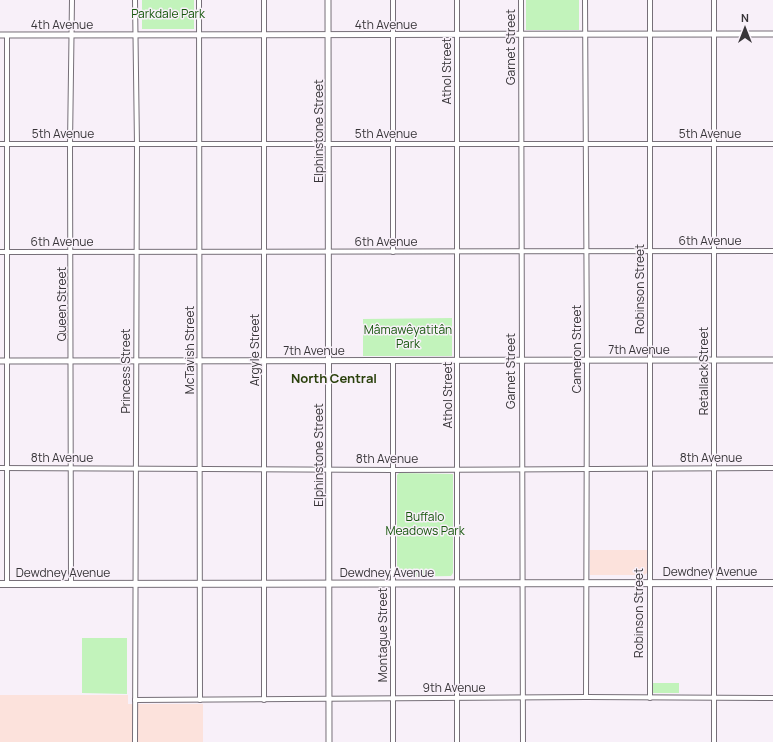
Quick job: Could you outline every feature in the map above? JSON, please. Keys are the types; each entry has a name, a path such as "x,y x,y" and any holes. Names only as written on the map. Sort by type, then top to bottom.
{"main road":[{"name":"Dewdney Avenue","path":"0,584 393,585 773,583"}],"street":[{"name":"Queen Street","path":"71,584 72,252 70,144 72,0"},
{"name":"Princess Street","path":"135,0 135,742"},
{"name":"McTavish Street","path":"199,0 201,468 200,700"},
{"name":"Argyle Street","path":"264,0 264,700"},
{"name":"Elphinstone Street","path":"328,0 329,742"},
{"path":"393,0 393,252"},
{"name":"Athol Street","path":"457,0 458,742"},
{"name":"Garnet Street","path":"521,0 523,742"},
{"name":"Cameron Street","path":"585,0 587,360 586,697"},
{"name":"Robinson Street","path":"650,0 650,698"},
{"name":"Retallack Street","path":"714,0 714,742"},
{"name":"4th Avenue","path":"0,35 773,34"},
{"path":"7,35 7,584"},
{"name":"5th Avenue","path":"0,144 773,144"},
{"name":"6th Avenue","path":"0,252 773,251"},
{"name":"7th Avenue","path":"0,361 773,360"},
{"name":"Montague Street","path":"393,361 393,742"},
{"name":"8th Avenue","path":"0,468 393,470 773,468"},
{"name":"9th Avenue","path":"135,700 586,697 773,698"}],"shaded area":[{"path":"590,550 647,550 647,573 644,575 590,575"},
{"path":"0,695 128,695 128,704 203,704 203,742 0,742"}],"green space":[{"name":"Parkdale Park","path":"142,0 194,0 194,29 142,29"},
{"path":"526,0 579,0 579,30 526,30"},
{"name":"Mâmawêyatitân Park","path":"452,318 452,356 363,356 363,319"},
{"name":"Buffalo Meadows Park","path":"399,473 453,474 453,573 451,576 400,577 397,575 397,475"},
{"path":"82,638 127,638 127,694 82,693"},
{"path":"653,683 679,683 679,693 653,693"}],"district":[{"name":"North Central","path":"334,378"}]}
